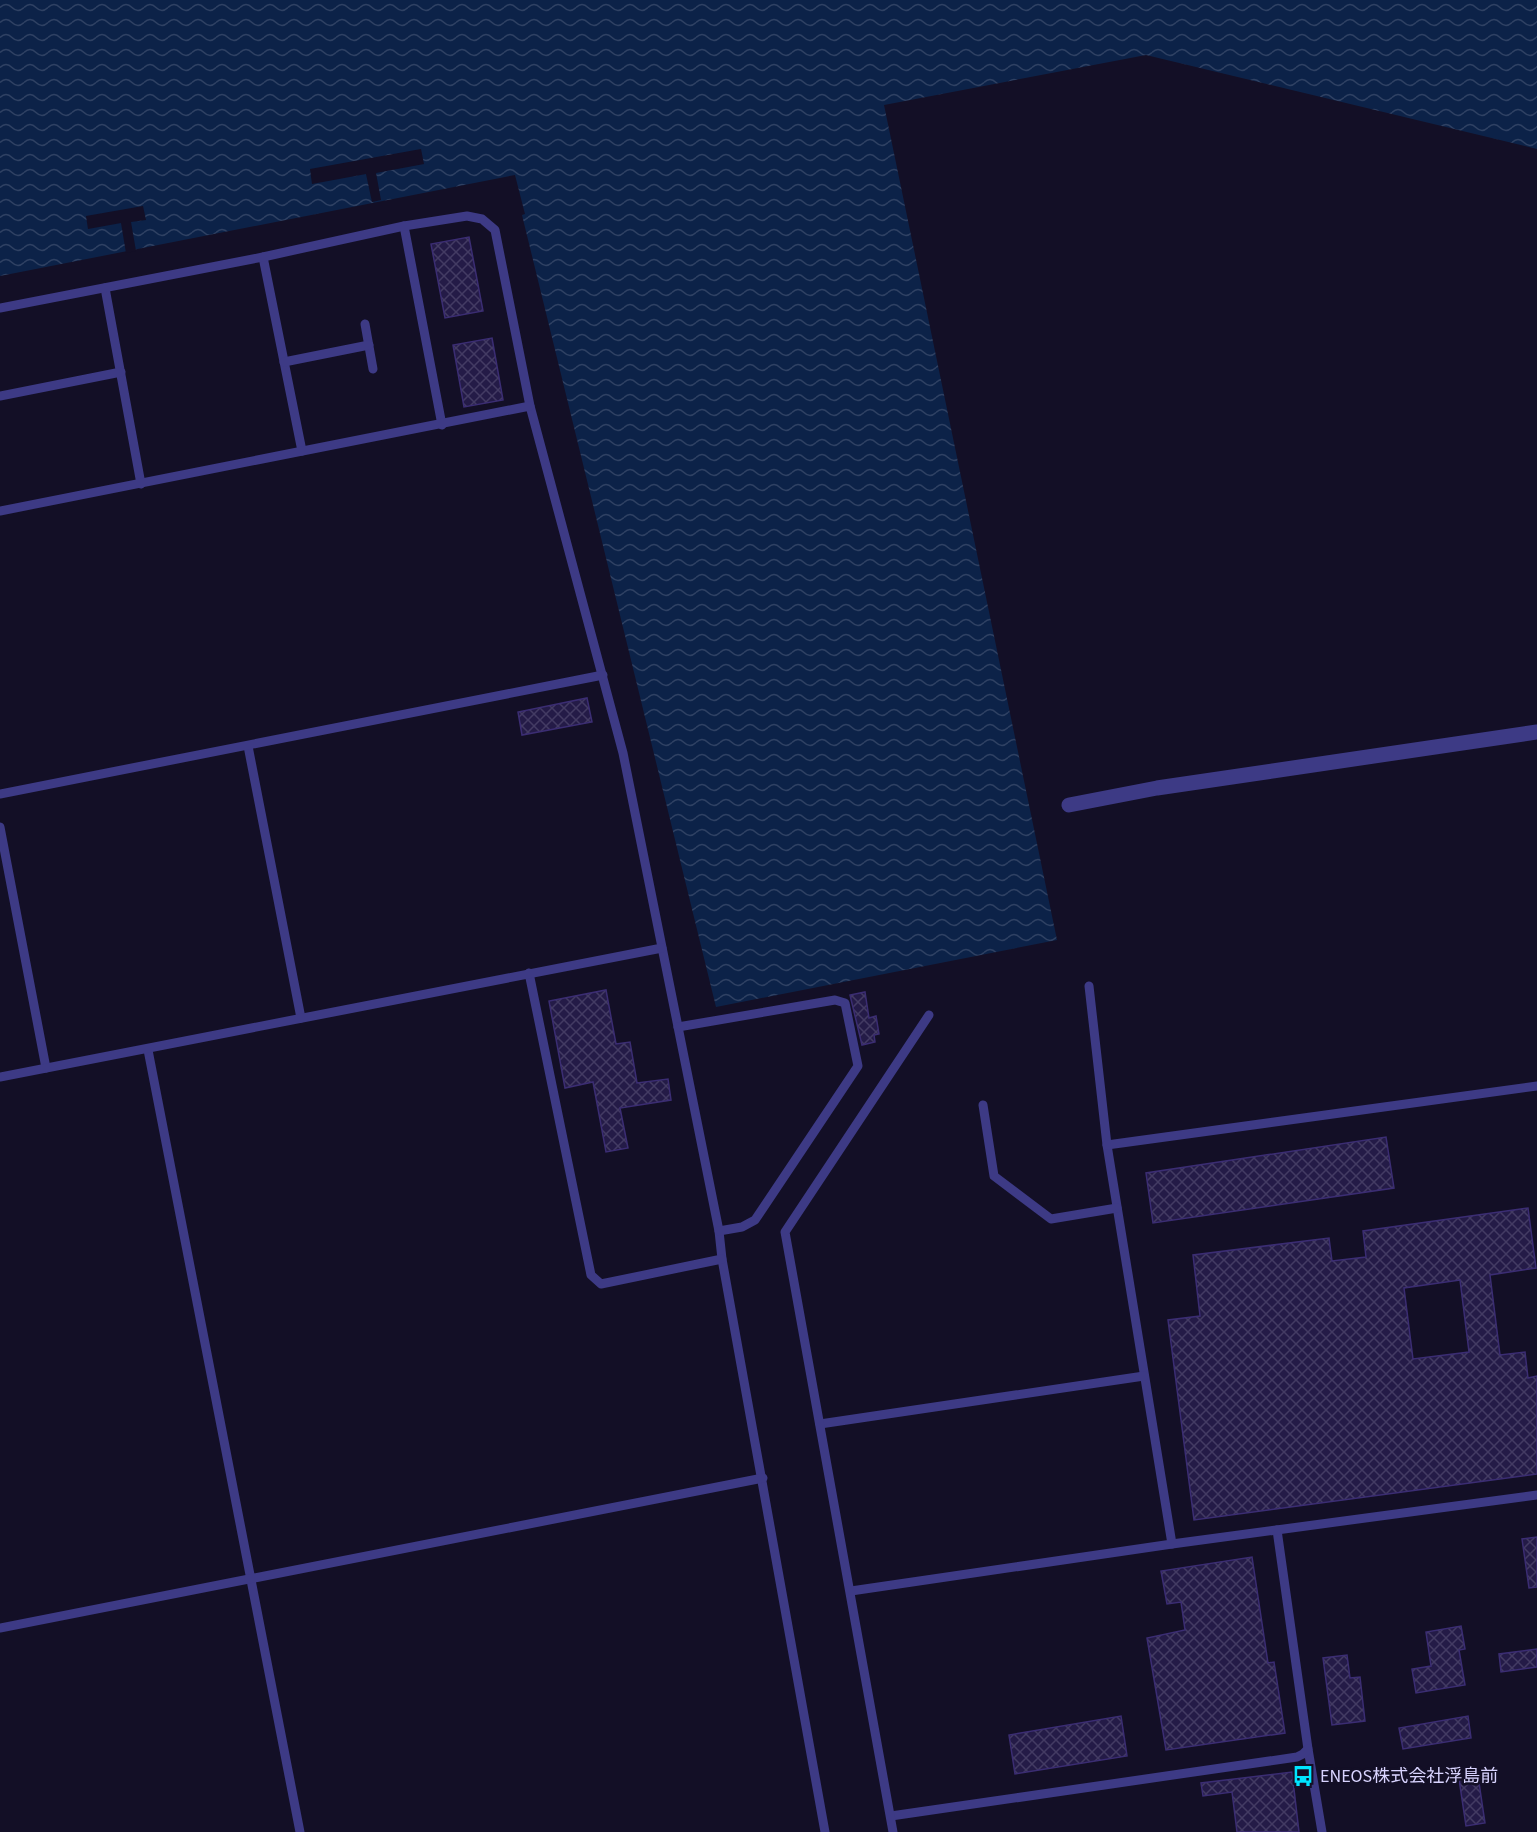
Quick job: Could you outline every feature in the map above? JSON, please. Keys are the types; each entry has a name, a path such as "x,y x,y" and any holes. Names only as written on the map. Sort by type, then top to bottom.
{"street":[{"path":"1069,805 1157,788 1537,732"}],"lane":[{"path":"0,308 263,257 404,226 467,216 483,219 495,230 530,406 575,579 603,675 635,807 719,1231 722,1259 825,1832"},
{"path":"404,226 442,425"},
{"path":"263,257 302,451"},
{"path":"105,288 141,484"},
{"path":"365,324 373,369"},
{"path":"284,362 369,345"},
{"path":"0,396 121,372"},
{"path":"0,511 530,406"},
{"path":"0,794 603,675"},
{"path":"248,746 301,1018"},
{"path":"0,827 46,1068"},
{"path":"0,1077 148,1050 662,948"},
{"path":"529,973 591,1275 601,1284 722,1259"},
{"path":"1089,986 1107,1144 1172,1544"},
{"path":"678,1027 835,1000 842,1001 845,1003 858,1066 762,1212 749,1224 719,1231"},
{"path":"893,1832 785,1232 929,1015"},
{"path":"148,1050 300,1832"},
{"path":"1107,1144 1537,1086"},
{"path":"983,1105 994,1176 1051,1219 1117,1208"},
{"path":"820,1424 1144,1376"},
{"path":"0,1628 763,1478"},
{"path":"851,1592 1172,1544 1537,1495"},
{"path":"1277,1530 1322,1832"},
{"path":"891,1816 1297,1757 1308,1749"}],"water":[{"path":"0,0 1537,0 1537,149 1146,55 884,105 1057,940 716,1007 522,215 525,214 515,175 0,276"}],"pier":[{"path":"421,149 424,164 376,173 381,200 372,202 366,174 312,184 310,169"},
{"path":"143,206 146,220 131,222 136,251 126,253 121,223 88,229 86,216"}],"building":[{"path":"469,237 483,311 445,318 431,244"},
{"path":"492,338 503,400 464,407 453,345"},
{"path":"587,698 592,722 522,735 518,712"},
{"path":"606,990 616,1044 630,1042 637,1083 668,1079 671,1100 620,1108 628,1148 606,1152 593,1082 565,1088 549,1001"},
{"path":"865,992 869,1018 876,1016 879,1034 874,1035 875,1042 862,1045 850,995"},
{"path":"1386,1137 1394,1188 1153,1223 1146,1173"},
{"path":"1528,1208 1536,1268 1490,1275 1500,1355 1525,1352 1528,1378 1537,1376 1537,1474 1194,1520 1168,1320 1200,1316 1193,1255 1329,1238 1332,1261 1366,1257 1363,1231","holes":["1460,1280 1469,1352 1413,1359 1404,1288"]},
{"path":"1537,1537 1537,1587 1529,1588 1522,1539"},
{"path":"1252,1557 1268,1663 1274,1662 1285,1733 1166,1750 1147,1638 1185,1630 1181,1602 1167,1604 1161,1571"},
{"path":"1461,1626 1465,1649 1459,1650 1465,1685 1416,1693 1412,1669 1431,1666 1426,1632"},
{"path":"1537,1649 1537,1667 1501,1672 1499,1654"},
{"path":"1347,1655 1350,1678 1360,1677 1365,1721 1332,1725 1323,1658"},
{"path":"1121,1716 1127,1756 1015,1774 1009,1735"},
{"path":"1468,1716 1471,1738 1403,1749 1399,1728"},
{"path":"1292,1772 1299,1832 1237,1832 1232,1792 1203,1796 1201,1783"},
{"path":"1478,1776 1485,1823 1466,1826 1459,1779"}],"place":[{"name":"ENEOS株式会社浮島前","path":"1303,1776"}]}
